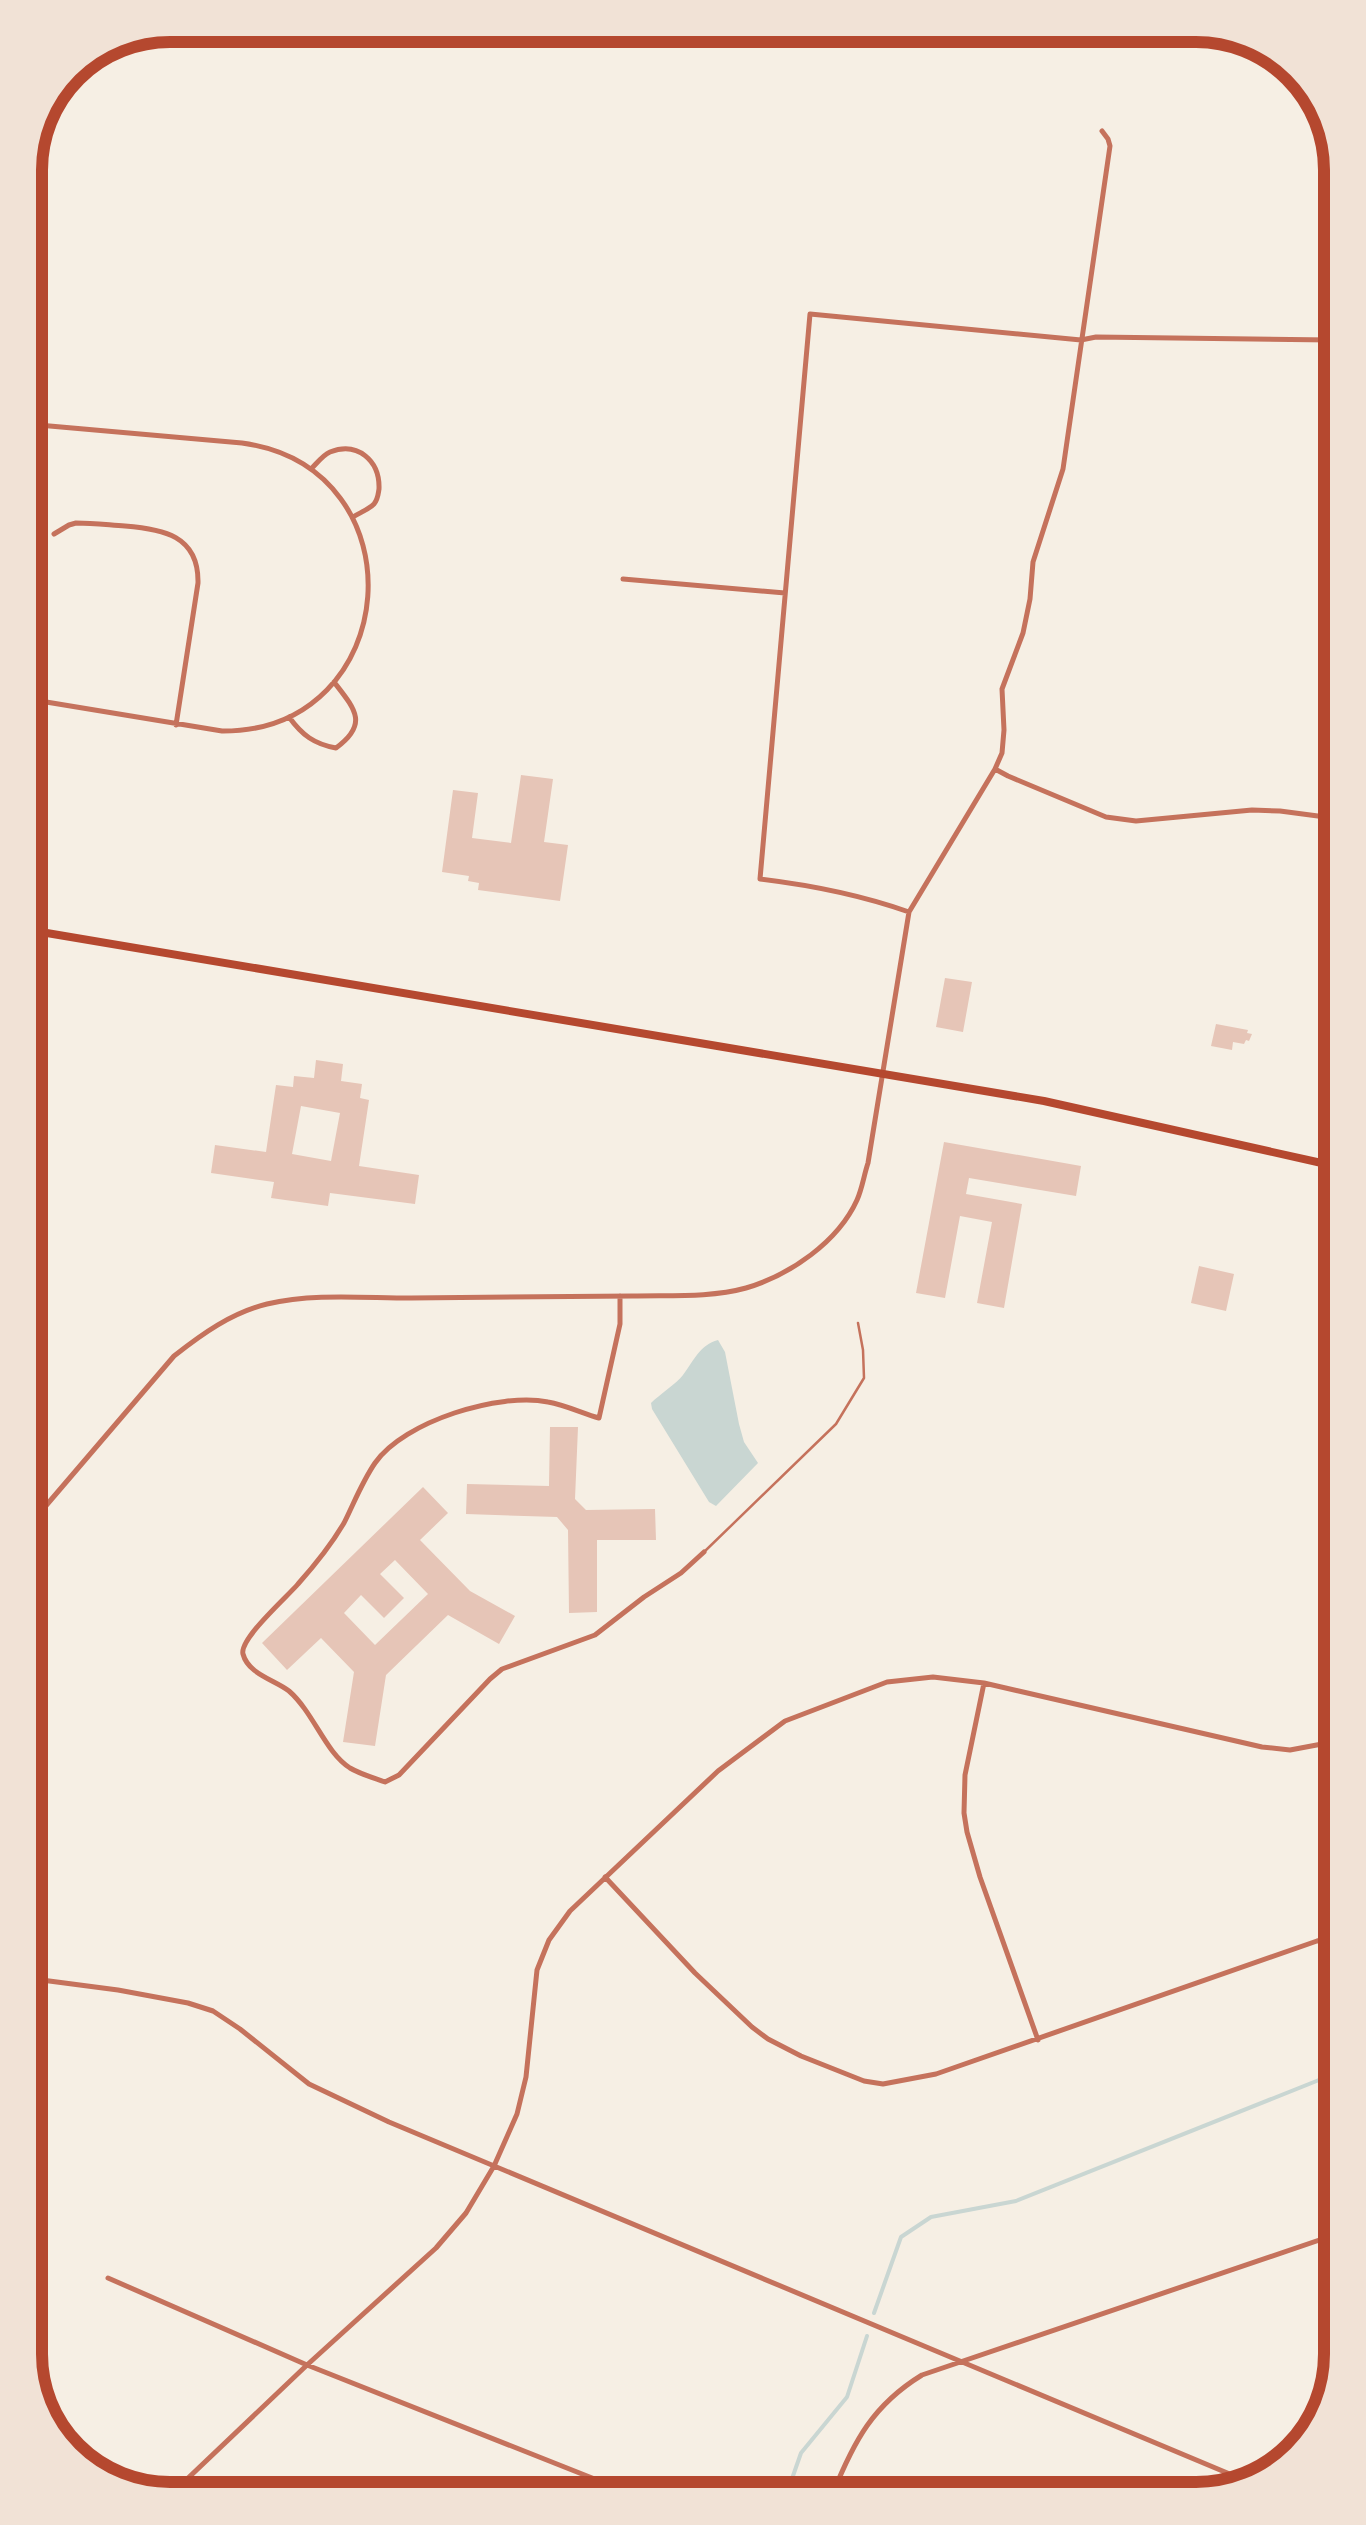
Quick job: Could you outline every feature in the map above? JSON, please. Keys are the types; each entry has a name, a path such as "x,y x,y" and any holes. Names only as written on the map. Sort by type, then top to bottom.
{"main road":[{"path":"43,932 1044,1101 1324,1164"}],"street":[{"path":"43,1509 174,1356 232,1317 266,1304 314,1297 714,1294 747,1288 784,1272 837,1231 857,1200 868,1164 908,912 1002,753 1002,689 1023,634 1032,562 1064,470 1110,146 1102,130"},
{"path":"908,912 887,904 760,878 810,314 1081,340 1324,340"},
{"path":"43,425 255,444 281,451 312,468 330,484 353,517 368,571 366,609 357,647 344,671 312,704 288,718 236,731 43,702"},
{"path":"312,468 330,452 344,450 360,453 372,461 379,477 377,499 353,517"},
{"path":"54,534 76,524 151,528 172,534 187,548 196,565 198,583 176,724"},
{"path":"623,578 786,593"},
{"path":"288,718 302,735 317,744 336,748 350,738 356,723 353,707 334,682"},
{"path":"996,769 1121,820 1252,810 1324,817"},
{"path":"620,1296 620,1324 599,1418 548,1402 523,1400 447,1416 418,1428 387,1448 328,1548 251,1634 243,1654 250,1666 304,1705 332,1750 348,1767 385,1782 399,1775 502,1669 595,1635 682,1573 704,1552"},
{"path":"184,2482 436,2248 466,2214 494,2166 522,2096 535,1981 541,1955 557,1926 718,1771 785,1721 887,1682 933,1677 984,1683 1262,1748 1290,1750 1324,1744"},
{"path":"984,1683 965,1775 964,1813 980,1877 1038,2040"},
{"path":"605,1877 752,2027 784,2048 844,2074 882,2084 917,2079 1038,2040 1324,1939"},
{"path":"43,1980 118,1990 211,2011 308,2084 388,2122 1234,2476"},
{"path":"838,2482 877,2410 922,2375 1324,2238"},
{"path":"108,2278 306,2365 602,2482"}],"lane":[{"path":"704,1552 836,1424 864,1378 864,1350 858,1323"}],"shaded area":[{"path":"718,1340 725,1352 744,1442 758,1463 716,1506 709,1502 651,1403 680,1378 702,1349"}],"building":[{"path":"521,775 553,779 544,842 568,845 560,901 478,890 479,883 468,881 469,876 442,872 453,790 478,793 472,838 511,843"},
{"path":"945,978 972,982 963,1032 936,1027"},
{"path":"1216,1024 1252,1034 1244,1044 1233,1042 1232,1050 1211,1046"},
{"path":"316,1060 343,1064 341,1081 362,1084 360,1098 369,1100 359,1166 419,1175 415,1204 330,1193 328,1206 271,1198 274,1182 211,1173 215,1145 266,1152 276,1085 293,1087 294,1076 314,1078","holes":["301,1106 340,1113 331,1161 292,1154"]},
{"path":"944,1142 1081,1166 1076,1196 969,1178 966,1194 1022,1204 1004,1308 977,1303 992,1222 960,1216 945,1298 916,1293"},
{"path":"1199,1266 1234,1274 1226,1311 1191,1303"},
{"path":"550,1427 578,1427 575,1499 586,1510 655,1509 656,1540 597,1540 597,1612 569,1613 568,1530 557,1517 466,1514 467,1484 549,1486"},
{"path":"423,1487 448,1513 420,1540 470,1591 515,1616 499,1644 448,1615 386,1675 375,1746 343,1742 354,1672 321,1638 287,1670 262,1643","holes":["395,1560 428,1594 375,1645 344,1613 361,1595 384,1618 404,1598 380,1574"]}],"waterway":[{"path":"874,2313 901,2237 931,2217 1016,2201 1324,2078"},
{"path":"791,2482 801,2453 847,2397 867,2336"}]}
